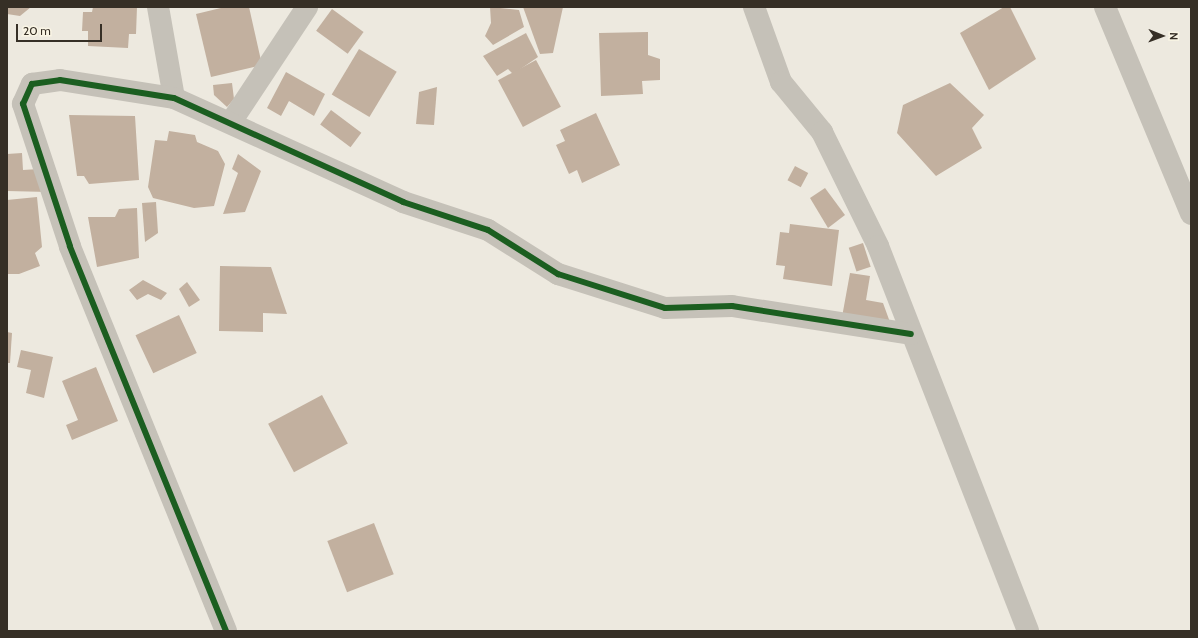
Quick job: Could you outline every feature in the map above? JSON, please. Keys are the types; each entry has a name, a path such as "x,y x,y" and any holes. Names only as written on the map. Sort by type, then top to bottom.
{"street":[{"path":"158,7 174,98"},
{"path":"231,122 307,7"},
{"path":"754,7 781,82 822,132 878,246 1028,631"},
{"path":"1105,7 1191,214"},
{"path":"226,631 70,246 23,104 32,84 60,80 174,98 231,122 403,202 488,230 558,274 665,308 732,306 911,334"}],"building":[{"path":"7,7 31,7 20,16 7,14"},
{"path":"93,7 137,7 136,34 129,34 128,48 88,46 88,31 82,31 83,12 92,12"},
{"path":"225,7 249,7 262,65 211,77 196,14"},
{"path":"490,7 519,10 524,27 493,45 485,36 491,23"},
{"path":"523,7 563,7 553,53 540,54"},
{"path":"1004,7 1010,7 1036,59 989,90 960,33"},
{"path":"332,9 364,32 348,54 316,31"},
{"path":"648,32 648,55 660,59 660,80 642,81 643,94 601,96 599,33"},
{"path":"526,33 538,57 513,74 508,69 497,76 483,56"},
{"path":"359,49 397,72 369,117 332,94"},
{"path":"536,60 561,107 523,127 498,80"},
{"path":"286,72 325,94 314,116 289,101 281,116 267,108"},
{"path":"232,83 234,99 227,107 214,95 213,85"},
{"path":"950,83 984,115 972,128 982,148 936,176 897,133 903,105"},
{"path":"437,87 434,125 416,124 419,92"},
{"path":"331,110 361,133 351,147 320,124"},
{"path":"596,113 620,165 582,183 577,170 569,174 556,145 565,141 560,130"},
{"path":"69,115 135,116 139,180 89,184 84,176 77,176"},
{"path":"169,131 195,135 197,142 218,151 225,164 214,206 194,208 153,198 148,187 155,140 167,141"},
{"path":"22,153 23,170 39,169 49,192 7,191 7,154"},
{"path":"238,154 261,171 245,212 223,214 238,173 232,169"},
{"path":"795,166 808,173 801,187 787,180"},
{"path":"825,188 845,215 828,228 810,198"},
{"path":"37,197 42,247 35,253 40,266 19,274 7,274 7,200"},
{"path":"156,202 158,233 145,242 142,203"},
{"path":"137,208 139,258 97,267 88,217 115,217 119,209"},
{"path":"790,224 839,230 832,286 783,279 785,266 776,265 780,232 789,233"},
{"path":"863,243 871,267 856,271 849,248"},
{"path":"220,266 271,267 287,314 263,313 263,332 219,331"},
{"path":"850,273 870,276 866,300 883,303 891,325 842,317"},
{"path":"143,280 167,293 161,300 148,294 137,300 129,290"},
{"path":"187,282 200,300 189,307 179,289"},
{"path":"179,315 197,353 153,373 135,335"},
{"path":"7,332 12,333 10,363 7,363"},
{"path":"21,350 53,357 44,398 26,393 31,370 17,367"},
{"path":"96,367 118,421 72,440 66,425 78,420 62,381"},
{"path":"322,395 348,444 294,472 268,424"},
{"path":"374,523 394,574 347,592 327,541"}],"cycle path":[{"path":"226,631 70,246 23,104 32,84 60,80 174,98 403,202 488,230 558,274 665,308 732,306 911,334"}]}
